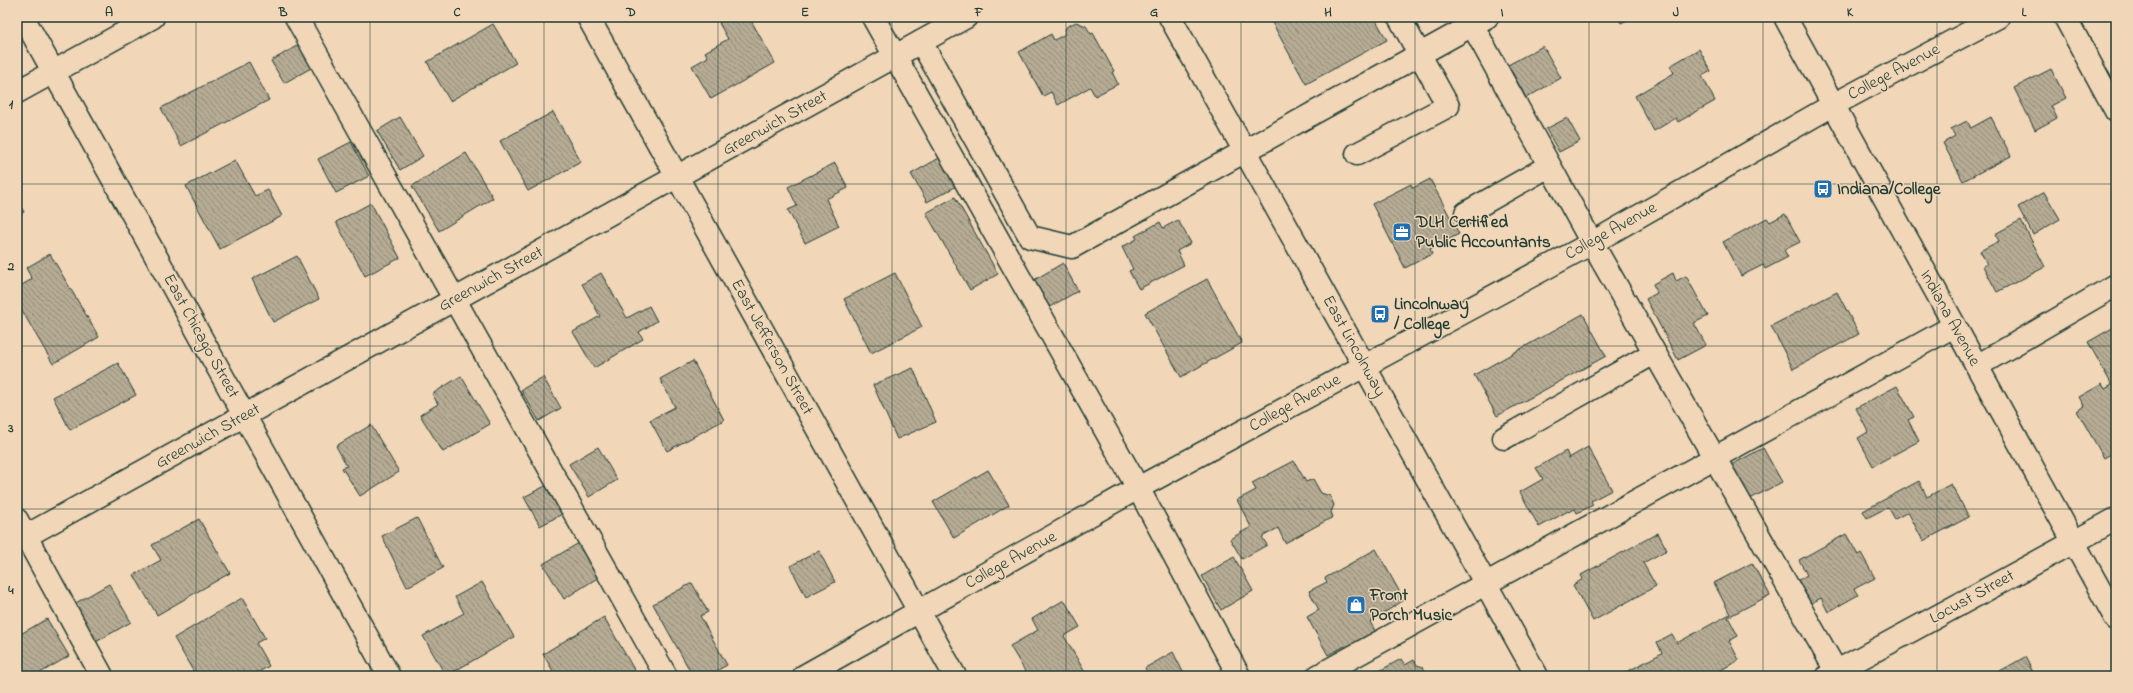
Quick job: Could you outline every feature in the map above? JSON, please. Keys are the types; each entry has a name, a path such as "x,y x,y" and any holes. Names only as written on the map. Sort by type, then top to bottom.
{"street":[{"name":"East Chicago Street","path":"23,17 389,676"},
{"path":"17,92 153,17"},
{"path":"296,17 666,676"},
{"name":"East Jefferson Street","path":"588,17 955,676"},
{"path":"873,17 894,57 1138,488 1239,676"},
{"name":"Greenwich Street","path":"20,533 245,416 966,17"},
{"name":"East Lincolnway","path":"1170,17 1537,676"},
{"path":"1357,154 1448,106 1399,17"},
{"name":"Indiana Avenue","path":"1785,17 2116,618"},
{"name":"College Avenue","path":"804,676 1138,488 1592,243 1833,105 1998,17"},
{"path":"2065,17 2116,111"},
{"path":"921,42 1030,237 1072,247 1419,54 1476,20 1549,166 1834,674"},
{"path":"1466,213 1549,166"},
{"path":"1977,366 2116,285"},
{"path":"1318,676 1954,326"},
{"path":"1504,438 1654,353"},
{"name":"Locust Street","path":"1834,674 2116,519"},
{"path":"20,533 102,676"}],"building":[{"path":"729,17 749,17 775,63 711,99 692,66 708,57 705,52 728,39 719,23"},
{"path":"1269,17 1374,17 1387,40 1306,84"},
{"path":"1617,17 1633,17 1621,23"},
{"path":"1076,22 1086,26 1091,34 1093,33 1114,71 1112,72 1118,84 1095,96 1090,87 1058,105 1051,92 1043,96 1019,52 1051,34 1054,40 1064,35 1066,27"},
{"path":"493,24 516,63 450,101 427,62"},
{"path":"300,44 313,67 284,83 271,61"},
{"path":"1543,46 1561,78 1526,98 1508,65"},
{"path":"1699,49 1711,71 1702,76 1715,101 1678,122 1676,118 1654,131 1635,96 1674,73 1670,66"},
{"path":"249,62 269,100 181,146 161,108"},
{"path":"2051,69 2066,98 2051,106 2057,118 2035,130 2014,88"},
{"path":"553,112 581,162 528,191 500,141"},
{"path":"400,117 423,156 400,170 377,131"},
{"path":"1991,117 2011,156 1963,181 1943,143 1955,136 1951,129 1967,121 1971,128"},
{"path":"1567,118 1580,141 1559,152 1546,129"},
{"path":"351,142 369,176 336,193 318,159"},
{"path":"466,153 493,198 439,231 412,186"},
{"path":"941,157 957,186 927,202 911,174"},
{"path":"235,160 255,196 268,190 282,216 220,249 186,186"},
{"path":"835,163 848,188 826,199 839,226 805,243 788,210 797,206 788,187"},
{"path":"1430,179 1459,234 1430,249 1432,254 1405,268 1372,204 1411,184 1413,188"},
{"path":"2044,192 2060,219 2033,235 2018,207"},
{"path":"955,197 998,274 970,290 926,213"},
{"path":"17,200 24,212 17,216"},
{"path":"371,203 400,258 365,276 336,222"},
{"path":"1785,214 1800,242 1784,250 1788,257 1765,269 1763,265 1741,276 1723,242 1767,218 1770,222"},
{"path":"1178,220 1191,243 1177,251 1184,265 1139,289 1129,271 1133,269 1122,247 1137,239 1135,236 1160,222 1163,228"},
{"path":"2021,220 2045,267 1997,292 1983,266 1987,264 1980,251 1999,241 1995,234"},
{"path":"50,254 99,337 53,364 17,302 17,288 32,279 26,268"},
{"path":"297,256 319,299 273,322 252,279"},
{"path":"1063,263 1078,291 1044,310 1029,283"},
{"path":"601,273 627,318 649,306 657,321 639,332 643,339 594,368 573,332 600,316 582,284"},
{"path":"895,273 922,327 871,353 844,299"},
{"path":"1673,273 1676,281 1686,276 1708,316 1694,323 1706,345 1678,360 1646,299 1657,293 1653,284"},
{"path":"1207,279 1242,343 1181,377 1145,313"},
{"path":"1837,292 1859,334 1793,369 1771,326"},
{"path":"1583,314 1606,356 1497,416 1474,375"},
{"path":"2116,326 2116,451 2104,458 2077,411 2084,406 2079,397 2102,384 2105,389 2112,385 2088,342"},
{"path":"693,361 724,420 667,451 650,420 675,407 660,379"},
{"path":"118,363 136,395 70,430 53,397"},
{"path":"913,368 936,422 897,439 873,385"},
{"path":"461,376 490,424 443,452 420,415 438,404 432,394"},
{"path":"543,377 561,408 539,421 521,390"},
{"path":"1897,386 1914,417 1908,420 1919,441 1873,466 1858,438 1868,432 1856,408"},
{"path":"371,425 399,472 360,496 342,468 347,466 336,446"},
{"path":"598,447 617,480 589,497 569,464"},
{"path":"1588,447 1612,490 1591,501 1593,505 1577,513 1575,509 1569,512 1568,511 1539,527 1520,492 1543,479 1536,468 1566,451 1569,458"},
{"path":"1763,448 1782,482 1750,499 1731,465"},
{"path":"1294,461 1306,482 1313,479 1321,493 1330,496 1334,505 1331,512 1333,517 1285,543 1278,528 1262,537 1267,545 1242,559 1230,539 1251,527 1237,500 1256,490 1252,483"},
{"path":"988,470 1009,505 954,538 933,502"},
{"path":"1919,481 1927,497 1951,484 1969,517 1923,541 1908,512 1895,519 1888,507 1867,518 1863,511"},
{"path":"551,483 566,512 540,526 524,497"},
{"path":"417,518 443,568 407,587 382,536"},
{"path":"199,519 230,573 157,615 134,575 161,560 152,545"},
{"path":"1658,533 1667,550 1643,563 1656,586 1593,621 1573,585 1583,579 1581,575"},
{"path":"1846,534 1858,555 1861,553 1875,578 1854,589 1858,595 1828,612 1821,598 1810,604 1797,581 1807,575 1799,560"},
{"path":"579,543 599,577 564,599 543,564"},
{"name":"Front Porch Music","path":"1376,549 1404,600 1370,622 1376,632 1347,649 1345,646 1328,655 1307,617 1319,610 1309,591 1327,582 1325,578"},
{"path":"819,551 835,582 806,597 790,566"},
{"path":"1234,557 1253,591 1221,610 1202,576"},
{"path":"1752,563 1770,595 1728,617 1738,636 1729,641 1739,660 1721,670 1724,676 1623,676 1623,674 1662,653 1657,642 1672,634 1677,643 1730,614 1714,583"},
{"path":"482,582 514,637 446,676 423,636 464,613 455,597"},
{"path":"692,583 708,612 700,616 727,665 707,676 693,676 653,604"},
{"path":"109,584 131,622 96,642 74,604"},
{"path":"242,598 265,638 256,643 269,666 252,676 196,676 174,638"},
{"path":"1064,600 1080,627 1064,636 1087,676 1028,676 1010,646 1038,630 1032,619"},
{"path":"604,617 636,673 632,676 556,676 543,654"},
{"path":"47,619 69,656 35,676 17,676 17,636"},
{"path":"1173,652 1185,676 1149,676 1145,668"},
{"path":"2025,657 2035,676 1991,676"},
{"path":"1401,659 1405,665 1414,660 1417,665 1423,667 1428,676 1375,676 1374,674"}],"place":[{"name":"Indiana/College","path":"1823,189"},
{"name":"DLH Certified Public Accountants","path":"1402,232"},
{"name":"Lincolnway / College","path":"1380,314"},
{"name":"Front Porch Music","path":"1356,605"}]}
